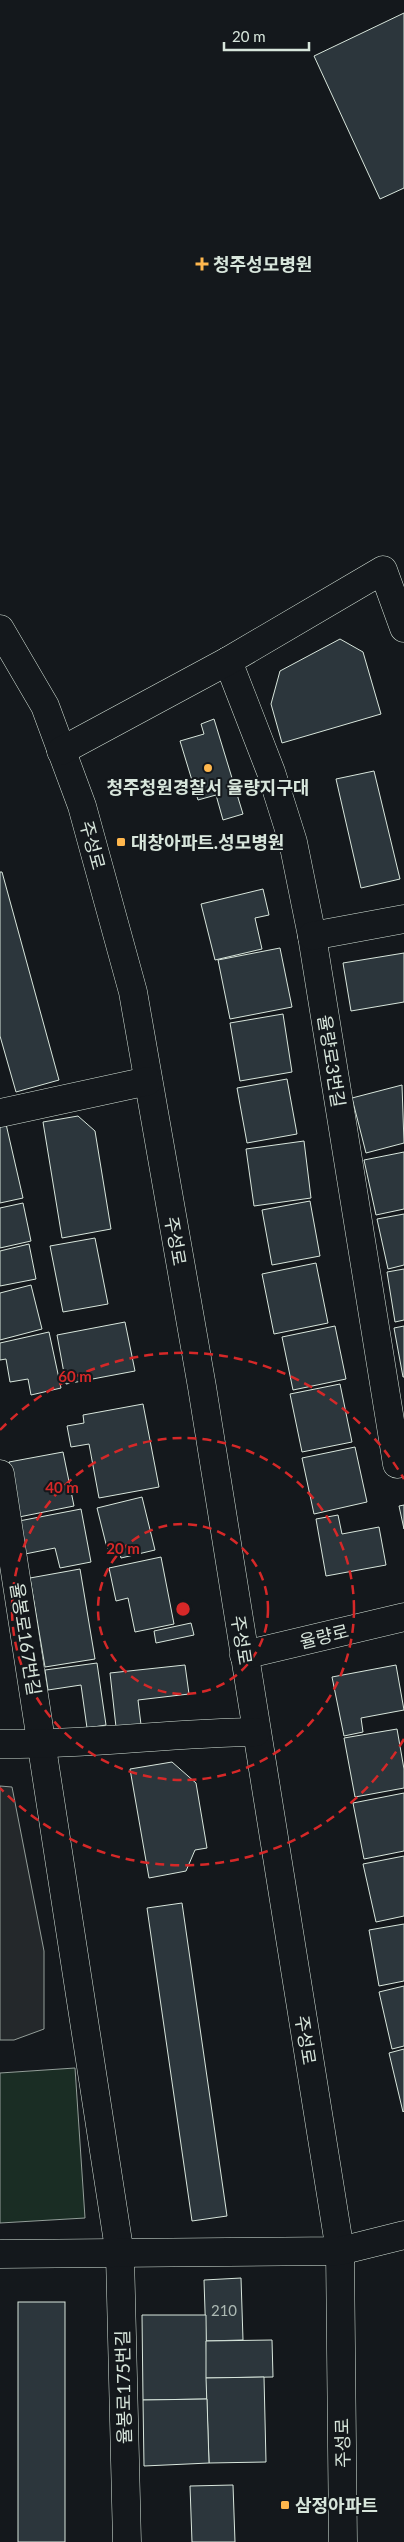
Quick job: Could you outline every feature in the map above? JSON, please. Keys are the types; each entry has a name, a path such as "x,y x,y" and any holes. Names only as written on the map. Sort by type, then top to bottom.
{"street":[{"path":"61,751 228,661 383,570 404,628"},
{"name":"주성로","path":"0,629 45,706 84,812 133,992 202,1386 340,2251 343,2542"},
{"name":"율량로3번길","path":"228,661 271,772 293,842 312,936 398,1464 404,1462"},
{"path":"312,936 404,919"},
{"path":"0,1113 148,1081"},
{"name":"율봉로167번길","path":"0,1474 9,1585 43,1745 81,1996"},
{"name":"율량로","path":"244,1655 404,1617"},
{"path":"0,1744 43,1745 207,1732 256,1732"},
{"name":"율봉로175번길","path":"81,1996 120,2254 127,2531"},
{"path":"0,2254 340,2251 404,2235"}],"green space":[{"path":"75,2068 85,2218 0,2223 0,2073"}],"shaded area":[{"path":"0,1786 12,1787 44,1951 44,2029 14,2040 0,2040"}],"building":[{"path":"404,13 404,188 380,199 314,56"},
{"path":"340,639 363,652 381,714 282,743 271,704 280,671"},
{"name":"청주청원경찰서 율량지구대","path":"214,719 243,814 223,820 216,795 198,800 180,741 204,734 201,724"},
{"path":"374,771 400,879 361,888 336,779"},
{"path":"0,872 2,872 59,1080 16,1092 0,1036"},
{"path":"263,889 269,915 255,918 262,949 215,960 201,904"},
{"path":"280,948 292,1007 230,1019 218,960"},
{"path":"404,953 404,1002 351,1011 343,963"},
{"path":"283,1014 292,1072 240,1081 230,1023"},
{"path":"287,1079 297,1134 247,1143 237,1088"},
{"path":"402,1085 404,1143 366,1153 352,1098"},
{"path":"78,1116 95,1131 111,1229 62,1238 43,1122"},
{"path":"6,1124 23,1198 0,1203 0,1126"},
{"path":"304,1141 311,1198 254,1206 246,1149"},
{"path":"404,1152 404,1209 376,1215 364,1160"},
{"path":"310,1201 320,1256 272,1265 262,1210"},
{"path":"23,1203 31,1241 0,1248 0,1208"},
{"path":"404,1214 404,1265 388,1269 377,1219"},
{"path":"95,1238 108,1304 63,1312 50,1246"},
{"path":"29,1244 36,1279 0,1286 0,1251"},
{"path":"316,1263 328,1323 274,1334 262,1274"},
{"path":"404,1269 404,1320 395,1322 387,1272"},
{"path":"31,1285 42,1329 0,1340 0,1293"},
{"path":"125,1322 135,1371 66,1384 57,1335"},
{"path":"335,1326 346,1379 293,1390 282,1337"},
{"path":"404,1326 404,1377 403,1377 394,1328"},
{"path":"49,1332 61,1388 31,1395 28,1379 10,1382 6,1359 0,1360 0,1343"},
{"path":"340,1384 352,1442 302,1452 290,1394"},
{"path":"143,1404 159,1487 99,1498 89,1444 71,1447 67,1426 84,1423 83,1415"},
{"path":"355,1447 367,1502 314,1514 302,1458"},
{"path":"63,1452 74,1506 19,1517 9,1462"},
{"path":"142,1497 155,1550 121,1558 118,1545 107,1548 97,1508"},
{"path":"404,1505 404,1529 399,1506"},
{"path":"81,1509 91,1562 60,1568 55,1548 25,1554 19,1521"},
{"path":"338,1515 342,1534 379,1527 386,1565 326,1576 316,1519"},
{"path":"161,1557 174,1624 135,1632 128,1598 116,1601 109,1568"},
{"path":"80,1569 95,1659 45,1667 30,1578"},
{"path":"191,1623 194,1635 156,1643 154,1631"},
{"path":"97,1663 106,1725 87,1728 81,1685 48,1690 45,1670"},
{"path":"185,1665 189,1694 138,1700 142,1733 117,1736 110,1673"},
{"path":"396,1665 404,1710 361,1718 363,1732 344,1736 332,1677"},
{"path":"397,1729 404,1769 404,1788 355,1797 344,1738"},
{"path":"172,1762 196,1783 207,1848 195,1850 186,1871 149,1878 130,1769"},
{"path":"404,1793 404,1851 364,1859 353,1803"},
{"path":"404,1856 404,1916 376,1922 363,1864"},
{"path":"182,1903 227,2216 192,2221 147,1908"},
{"path":"404,1924 404,1981 379,1986 369,1930"},
{"path":"404,1986 404,2046 392,2049 379,1992"},
{"path":"404,2049 404,2111 403,2112 389,2053"},
{"path":"241,2278 243,2340 206,2341 204,2280"},
{"path":"18,2302 65,2302 65,2542 18,2542"},
{"path":"142,2315 206,2315 207,2399 143,2400"},
{"path":"272,2340 273,2377 206,2378 206,2341"},
{"path":"264,2377 266,2462 209,2463 206,2378"},
{"path":"207,2399 209,2463 144,2466 143,2400"},
{"path":"233,2485 235,2542 192,2542 190,2486"}],"place":[{"name":"청주성모병원","path":"202,264"},
{"name":"청주청원경찰서 율량지구대","path":"208,768"},
{"name":"대창아파트.성모병원","path":"121,842"},
{"name":"삼정아파트","path":"285,2505"}]}
